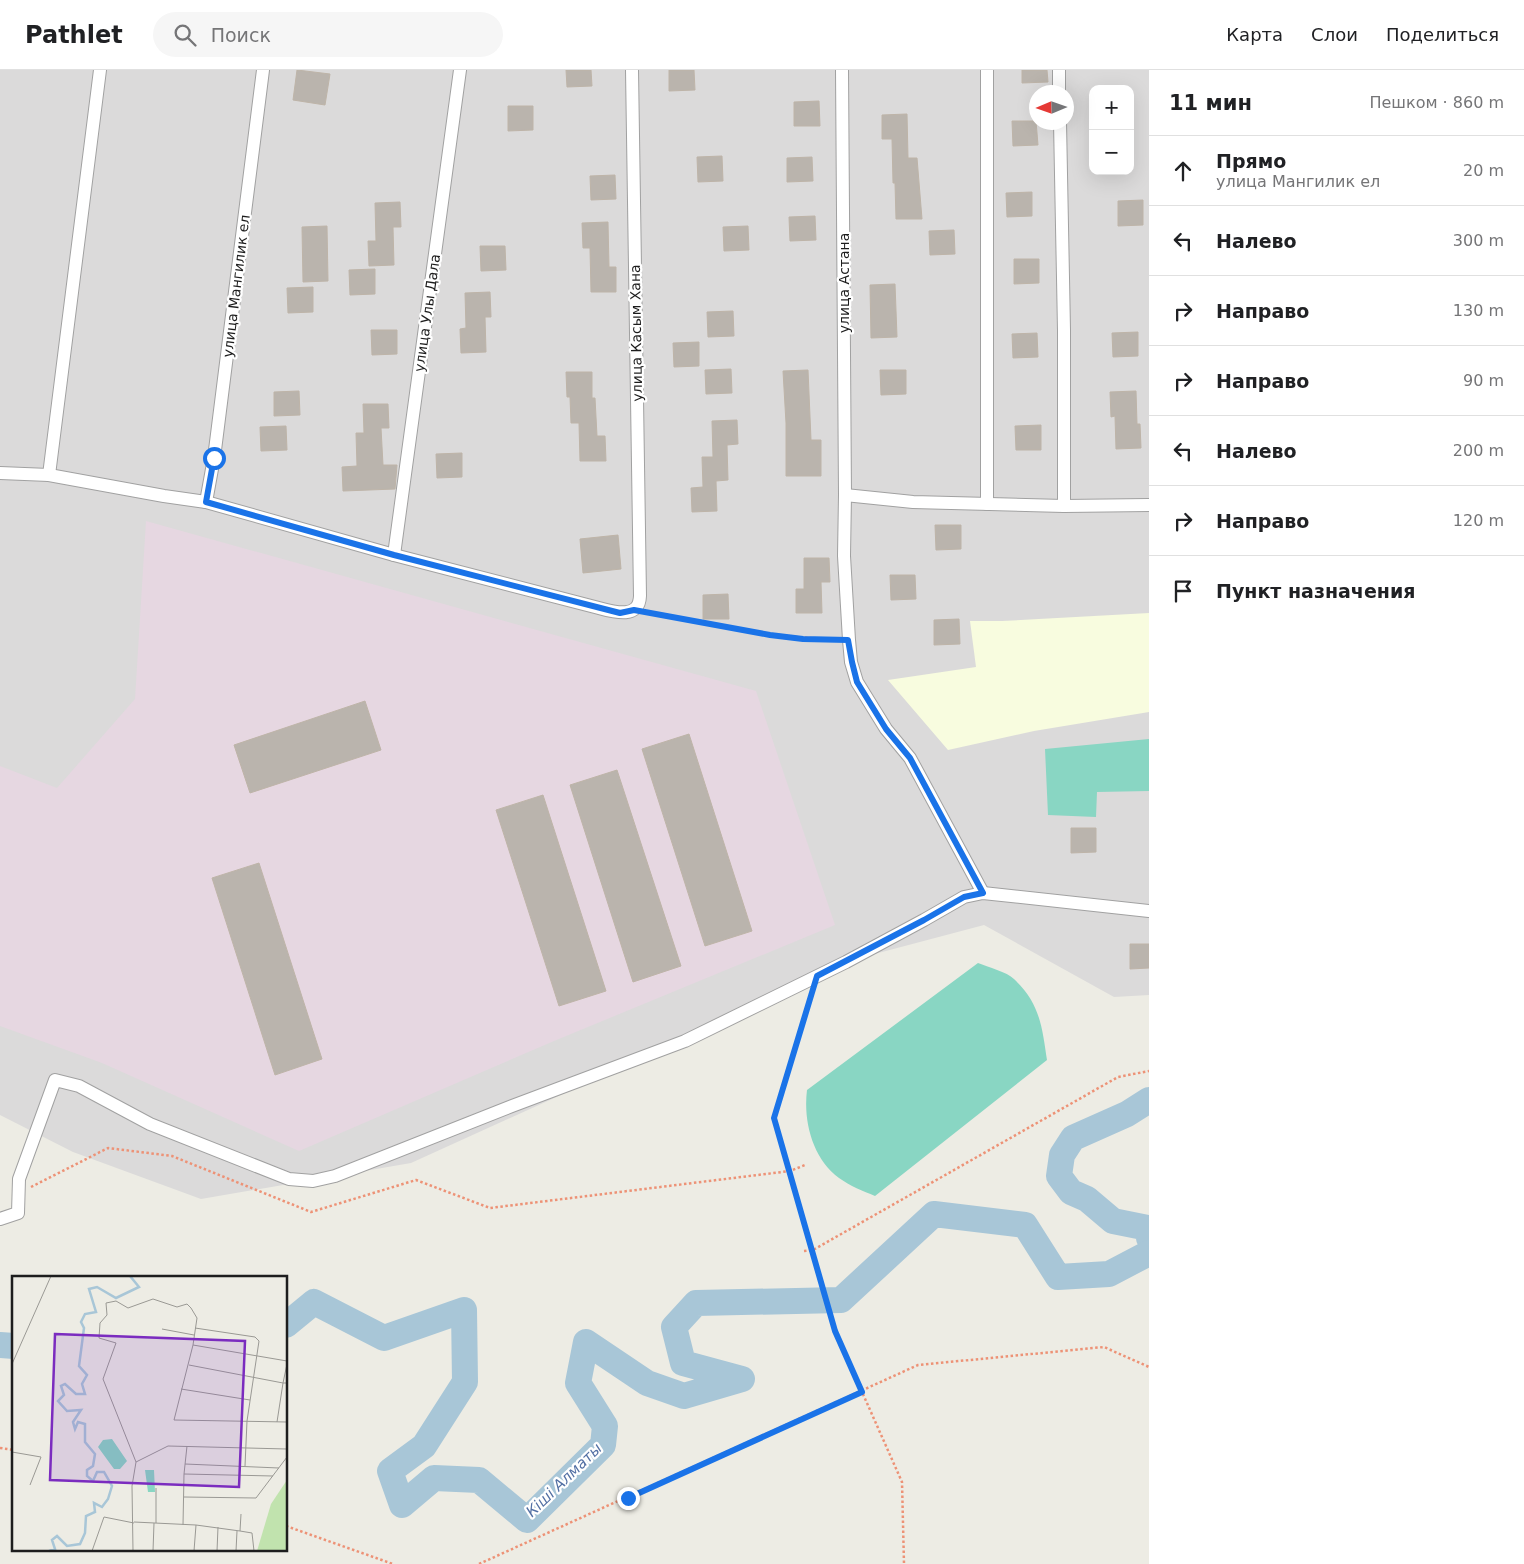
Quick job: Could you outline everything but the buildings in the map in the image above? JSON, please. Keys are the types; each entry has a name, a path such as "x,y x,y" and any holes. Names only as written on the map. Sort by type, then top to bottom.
{"street":[{"path":"49,475 100,70"},
{"name":"улица Мангилик ел","path":"206,502 214,458 263,70"},
{"name":"улица Улы Дала","path":"394,555 460,70"},
{"name":"улица Касым Хана","path":"632,70 640,596 640,604 634,610"},
{"name":"улица Астана","path":"842,70 844,556 848,640 857,682 886,729 910,758 983,893"},
{"path":"987,504 988,70"},
{"path":"1059,70 1060,85"},
{"path":"1060,130 1064,330 1064,506"},
{"path":"0,473 49,475 206,502 394,555 620,613 634,610"},
{"path":"845,495 913,502 1064,506 1149,505"},
{"path":"0,1218 18,1213 19,1178 55,1080 79,1086 150,1124 279,1176 312,1181 336,1176 352,1170 512,1106 685,1041 817,976 964,897 983,893 1149,911"}],"path":[{"path":"634,610 770,635 803,639 848,640"},
{"path":"817,976 774,1118 835,1331 902,1482 904,1564"},
{"path":"804,1251 813,1250 1118,1077 1149,1071"},
{"path":"19,1194 108,1148 172,1156 311,1212 416,1180 490,1208 790,1171 805,1165"},
{"path":"479,1564 918,1365 1104,1347 1149,1367"},
{"path":"288,1527 393,1564"}],"shaded area":[{"path":"0,70 1149,70 1149,995 1114,997 984,925 867,956 411,1163 201,1199 73,1152 0,1115"},
{"path":"146,521 756,691 835,925 554,1041 299,1151 102,1063 0,1026 0,766 57,788 135,699"},
{"path":"1149,613 1149,712 1034,731 948,750 888,680 976,667 970,621"}],"green space":[{"path":"1149,739 1149,791 1097,792 1096,817 1048,815 1045,749"},
{"path":"978,963 1011,976 1023,988 1035,1006 1041,1026 1047,1060 875,1196 843,1181 822,1161 816,1150 807,1115 807,1090"}],"waterway":[{"name":"Кіші Алматы","path":"1149,1100 1127,1114 1073,1138 1062,1155 1059,1176 1071,1192 1087,1199 1113,1221 1148,1228 1149,1238"},
{"name":"Кіші Алматы","path":"288,1323 314,1302 384,1338 464,1310 465,1382 424,1446 390,1471 402,1505 434,1478 479,1480 527,1520 603,1445 605,1426 578,1383 586,1342 647,1383 684,1396 742,1379 683,1363 674,1327 696,1303 841,1300 934,1214 1025,1225 1058,1277 1109,1274 1149,1253"},
{"name":"Кіші Алматы","path":"0,1345 12,1346"}],"route":[{"path":"214,458 206,502 394,555 620,613 634,610 770,635 803,639 848,640 857,682 886,729 910,758 983,893 964,897 817,976 774,1118 835,1331 862,1392 628,1498"}]}
